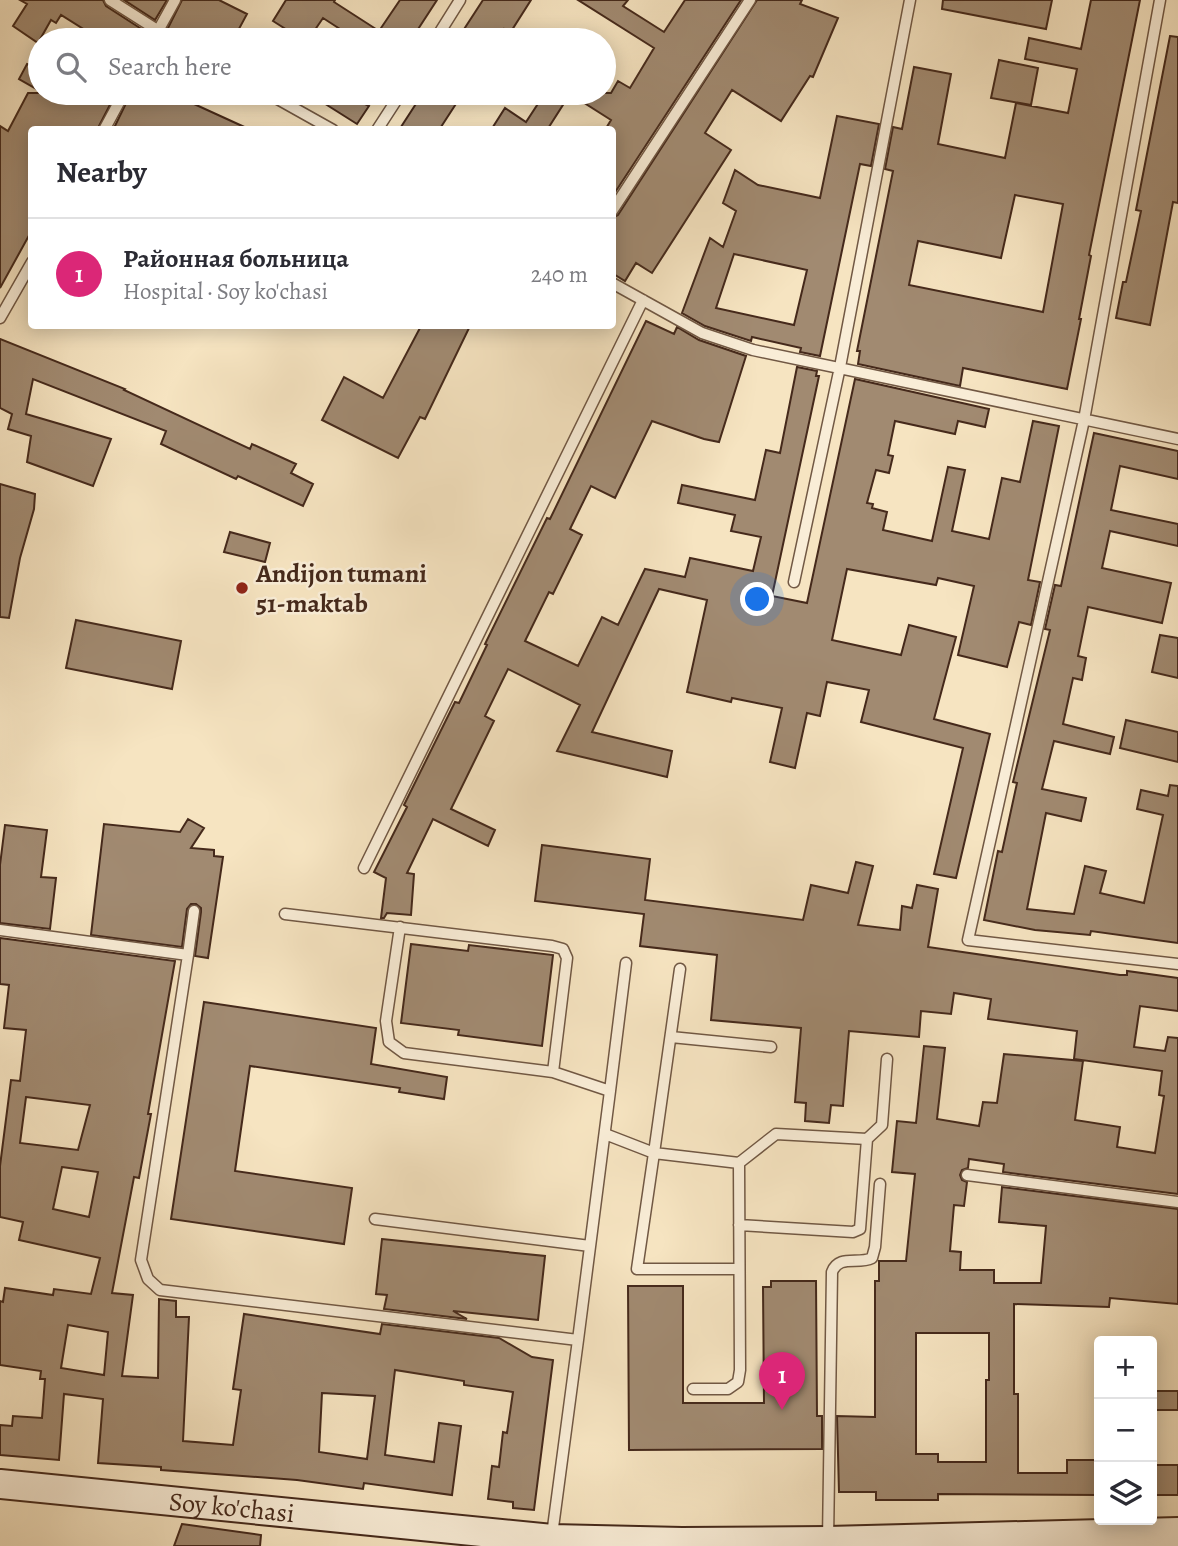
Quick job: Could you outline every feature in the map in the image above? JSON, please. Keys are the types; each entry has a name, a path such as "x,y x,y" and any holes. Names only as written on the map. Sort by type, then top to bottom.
{"main road":[{"name":"Soy ko'chasi","path":"0,1484 552,1539 828,1541 1178,1532"}],"lane":[{"path":"110,0 145,28"},
{"path":"159,28 175,0"},
{"path":"442,28 460,0"},
{"path":"616,205 750,0"},
{"path":"794,582 840,367 909,0"},
{"path":"1160,0 1084,420 968,940 1178,964"},
{"path":"106,126 118,105"},
{"path":"288,105 326,126"},
{"path":"380,126 393,105"},
{"path":"0,317 28,269"},
{"path":"616,285 702,333 754,351 1178,439"},
{"path":"364,867 643,300"},
{"path":"194,911 141,1260 148,1279 160,1290 578,1340"},
{"path":"285,914 563,949 567,958 553,1072"},
{"path":"400,927 386,1021 389,1042 404,1053 553,1072 610,1091"},
{"path":"0,930 188,955"},
{"path":"552,1539 626,963"},
{"path":"680,969 637,1269 739,1269"},
{"path":"671,1037 771,1047"},
{"path":"739,1225 853,1232 860,1229 867,1139 882,1125 887,1059"},
{"path":"605,1134 654,1153 739,1163 776,1134 867,1139"},
{"path":"693,1389 728,1389 738,1382 739,1163"},
{"path":"967,1175 1178,1202"},
{"path":"828,1541 832,1272 835,1265 841,1261 863,1262 872,1258 880,1184"},
{"path":"375,1219 590,1246"}],"building":[{"path":"20,0 103,0 106,6 140,28 82,28 61,15 56,23 51,20 46,28 28,28 28,36 13,26 27,4"},
{"path":"124,0 167,0 155,20"},
{"path":"182,0 219,0 247,14 239,28 168,28"},
{"path":"286,0 335,0 334,2 374,28 338,28 323,18 316,28 284,28 273,21"},
{"path":"400,0 437,0 419,28 381,28"},
{"path":"483,0 531,0 513,28 465,28"},
{"path":"578,0 628,0 623,6 664,32 685,0 741,0 616,191 616,126 607,126 611,120 587,105 616,105 618,81 630,88 654,48"},
{"path":"757,0 802,0 800,4 838,18 813,77 810,76 781,121 732,90 705,133 731,150 652,273 636,263 625,281 616,275 618,215"},
{"path":"943,0 1052,0 1046,29 942,9"},
{"path":"1091,0 1140,0 1089,255 1091,256 1081,319 1067,389 963,368 960,386 858,364 860,351 857,351 893,171 885,169 893,127 902,129 914,67 951,74 938,144 1005,158 1016,103 1068,113 1077,69 1025,59 1029,38 1081,49","holes":["1015,195 1063,204 1043,312 909,285 918,241 1001,258"]},
{"path":"1170,36 1178,37 1178,203 1173,202 1150,325 1116,318 1141,211 1136,210"},
{"path":"999,60 1038,68 1031,105 991,98"},
{"path":"27,64 28,65 28,84 19,79"},
{"path":"28,93 28,105 110,105 99,126 28,126 28,237 0,288 0,126 8,131"},
{"path":"125,105 196,105 242,126 115,126"},
{"path":"327,105 369,106 357,124"},
{"path":"415,105 455,105 442,126 402,126"},
{"path":"537,105 563,105 550,126 494,126 505,108 526,122"},
{"path":"837,116 879,124 871,166 860,164 820,356 800,352 801,348 752,337 751,341 705,326 682,313 710,238 723,247 736,211 723,203 735,170 758,185 820,198","holes":["734,254 807,270 794,325 716,308"]},
{"path":"646,321 674,334 677,327 699,340 746,356 719,442 652,421 615,498 591,486 570,529 582,535 553,594 549,592 525,641 578,666 602,617 618,625 645,569 685,577 690,558 753,571 761,537 731,531 735,515 678,503 682,485 755,500 766,450 780,453 797,367 817,371 816,376 819,376 772,596 807,603 855,379 989,409 985,427 958,421 955,434 895,421 888,455 893,456 889,473 876,470 867,503 873,504 872,508 887,512 883,530 932,541 948,467 965,470 952,531 989,539 1002,478 1020,482 1033,421 1059,426 1028,580 1040,582 1031,625 1019,622 1007,667 958,655 974,586 938,578 936,585 847,569 832,640 901,655 909,625 956,637 934,719 990,734 956,878 934,874 963,748 861,722 869,690 827,682 820,716 807,713 795,768 770,762 782,708 732,698 731,702 687,692 707,600 659,589 592,732 672,751 667,777 557,751 580,705 508,669 485,716 494,721 451,809 495,830 488,846 433,819 407,873 414,874 411,915 387,913 381,918 386,878 374,872 407,807 404,805 455,702 459,703 487,645 485,644 547,518 550,519"},
{"path":"419,329 469,329 425,419 420,417 398,458 322,420 344,377 383,398"},
{"path":"0,339 125,389 250,449 252,444 296,464 291,473 313,484 303,506 161,444 166,431 33,379 26,414 111,439 93,486 27,462 31,436 8,429 12,414 0,408"},
{"path":"1094,433 1178,451 1178,479 1120,466 1111,510 1178,524 1178,546 1110,531 1102,568 1171,583 1162,623 1088,607 1078,656 1086,658 1082,680 1073,678 1063,724 1114,737 1110,754 1054,741 1042,789 1086,798 1081,821 1046,813 1027,909 1074,914 1085,866 1106,871 1100,893 1144,903 1163,815 1137,809 1141,790 1168,796 1170,785 1178,786 1178,943 1091,931 1090,935 1035,930 984,920 998,851 1002,852 1017,783 1013,782 1050,630 1045,629 1055,585 1061,586"},
{"path":"0,484 35,494 9,618 0,617"},
{"path":"230,532 270,543 265,562 224,552"},
{"path":"76,620 181,641 172,689 66,668"},
{"path":"1160,635 1178,638 1178,678 1152,672"},
{"path":"1126,720 1178,732 1178,762 1120,748"},
{"path":"188,819 204,828 191,848 214,850 214,856 223,857 208,958 195,956 201,912 201,908 196,904 191,904 187,909 182,947 91,935 104,824 180,832"},
{"path":"5,825 47,830 41,877 56,878 50,929 0,923 0,865"},
{"path":"542,845 650,859 645,900 803,920 811,885 848,893 856,862 873,866 858,925 900,930 902,906 912,908 917,885 938,889 928,947 1120,975 1127,975 1127,971 1178,978 1178,1011 1140,1006 1134,1047 1165,1051 1168,1037 1178,1038 1178,1194 1003,1172 1004,1164 969,1159 968,1168 962,1170 960,1175 962,1180 967,1182 964,1206 954,1205 950,1251 961,1252 960,1270 994,1270 994,1283 1041,1283 1046,1226 999,1222 1002,1187 1178,1209 1178,1304 1110,1298 1109,1307 1014,1304 1014,1394 1018,1394 1018,1473 1067,1473 1067,1460 1094,1460 1094,1495 938,1494 938,1500 876,1500 876,1492 839,1492 837,1416 875,1417 875,1281 879,1281 879,1261 906,1261 915,1174 892,1172 897,1121 916,1123 924,1046 945,1048 937,1119 979,1126 983,1102 997,1103 1004,1054 1083,1061 1075,1120 1120,1127 1117,1147 1155,1153 1164,1096 1159,1095 1162,1071 1074,1059 1077,1031 988,1019 991,999 954,993 951,1014 921,1011 919,1037 849,1031 843,1106 831,1105 829,1123 805,1121 806,1103 795,1102 801,1028 711,1020 717,955 640,946 644,914 535,901","holes":["916,1333 989,1333 989,1380 986,1380 986,1462 938,1462 938,1454 916,1454"]},
{"path":"0,938 175,961 139,1178 134,1177 112,1293 133,1295 122,1376 158,1378 159,1299 176,1301 176,1317 189,1317 183,1441 233,1445 241,1390 233,1389 244,1314 380,1334 382,1324 499,1338 532,1357 553,1360 534,1510 513,1508 513,1502 488,1499 492,1466 499,1467 503,1432 507,1433 513,1392 395,1370 385,1455 434,1462 439,1423 461,1426 452,1495 364,1483 363,1489 297,1480 98,1463 103,1399 64,1394 59,1460 0,1455 0,1425 12,1426 13,1416 42,1418 45,1379 40,1379 41,1371 0,1365 0,1301 3,1302 5,1288 53,1295 54,1289 91,1294 100,1258 19,1240 23,1222 0,1217 0,1166 11,1080 20,1081 26,1030 4,1028 9,985 0,984","holes":["26,1097 90,1105 78,1150 20,1143","62,1167 98,1172 89,1217 53,1209","68,1325 108,1332 104,1375 61,1368","322,1393 375,1396 367,1459 319,1452"]},
{"path":"411,944 468,951 469,945 553,955 542,1046 458,1035 459,1030 401,1023"},
{"path":"204,1002 376,1028 371,1064 447,1077 444,1099 399,1092 400,1088 250,1066 235,1171 352,1188 344,1244 171,1219"},
{"path":"382,1239 545,1256 538,1320 453,1311 467,1319 384,1309 387,1295 376,1294"},
{"path":"771,1281 816,1281 817,1416 822,1416 822,1449 629,1450 628,1286 683,1286 683,1403 764,1403 763,1287 771,1287"},
{"path":"1157,1391 1178,1391 1178,1410 1157,1410"},
{"path":"1157,1465 1178,1465 1178,1495 1157,1495"},
{"path":"182,1524 261,1535 260,1546 174,1546"}],"place":[{"name":"Andijon tumani 51-maktab","path":"242,588"},
{"name":"Районная больница","path":"782,1410"}]}
